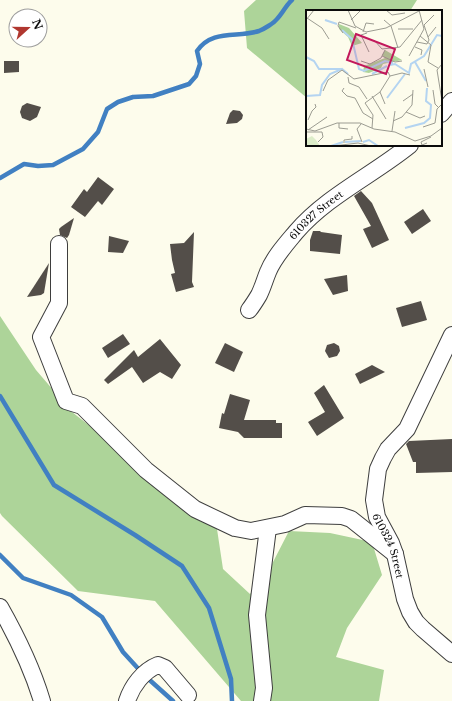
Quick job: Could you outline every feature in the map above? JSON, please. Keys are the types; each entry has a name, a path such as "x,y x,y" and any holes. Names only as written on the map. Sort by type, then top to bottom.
{"street":[{"path":"442,113 452,101"},
{"name":"610327 Street","path":"249,310 260,294 268,272 275,259 296,232 330,201 409,146"},
{"path":"59,244 59,303 41,338 66,401 82,406 146,470 195,509 235,528 251,531 268,528 285,524 305,515 342,516 351,519 395,554"},
{"name":"610324 Street","path":"452,335 407,429 388,449 383,458 378,469 374,500 377,517 391,543 395,554 405,599 410,612 416,622 452,654"},
{"path":"262,701 264,688 257,615 268,528"},
{"path":"0,607 17,636 37,684 42,701"},
{"path":"127,701 130,692 138,681 158,665 162,665 165,668 188,695"}],"green space":[{"path":"256,0 417,0 411,10 306,10 306,97 247,48 244,11"},
{"path":"0,316 36,370 72,412 108,440 135,464 166,497 217,529 223,569 250,594 272,564 289,531 330,533 372,542 382,575 347,628 336,657 384,670 379,701 241,701 155,601 78,591 2,516 0,513"}],"building":[{"path":"4,61 19,61 19,72 4,73"},
{"path":"27,103 41,107 37,117 30,121 22,118 20,112 22,106"},
{"path":"233,110 240,111 243,115 242,119 237,123 226,124 230,113"},
{"path":"98,177 114,189 102,205 98,201 85,217 71,207 84,189 87,192"},
{"path":"361,191 372,203 389,240 372,248 363,229 371,226 354,196"},
{"path":"423,209 431,221 412,234 404,222"},
{"path":"74,218 67,238 60,235 59,229"},
{"path":"313,231 342,235 340,254 310,251 310,240"},
{"path":"194,232 192,282 194,287 176,292 171,274 175,273 170,244 184,243"},
{"path":"109,236 129,241 123,253 108,252"},
{"path":"49,263 44,293 41,295 27,297"},
{"path":"347,275 348,291 333,295 324,279"},
{"path":"421,301 427,320 402,327 396,308"},
{"path":"123,334 130,344 108,358 102,348"},
{"path":"160,339 181,365 172,379 160,372 143,383 132,367 108,384 104,380 134,350 138,357"},
{"path":"225,343 243,352 234,372 215,363"},
{"path":"334,343 339,346 340,351 337,356 329,358 325,351 327,345"},
{"path":"372,365 385,372 360,384 355,374"},
{"path":"324,385 344,418 317,436 308,422 325,412 314,393"},
{"path":"230,394 250,400 244,420 276,420 276,423 282,423 282,438 244,438 238,432 219,428 222,413 224,414"},
{"path":"452,439 452,472 416,473 416,462 413,462 406,444 409,441"}],"waterway":[{"path":"0,178 24,164 38,166 53,165 83,149 98,132 107,109 118,102 133,97 153,96 189,84 196,76 200,64 197,51 203,44 225,35 259,31 276,21 292,0"},
{"path":"0,396 54,485 182,566 209,608 231,679 232,701"},
{"path":"0,555 23,578 71,595 102,617 123,652 144,675 173,701"}]}
